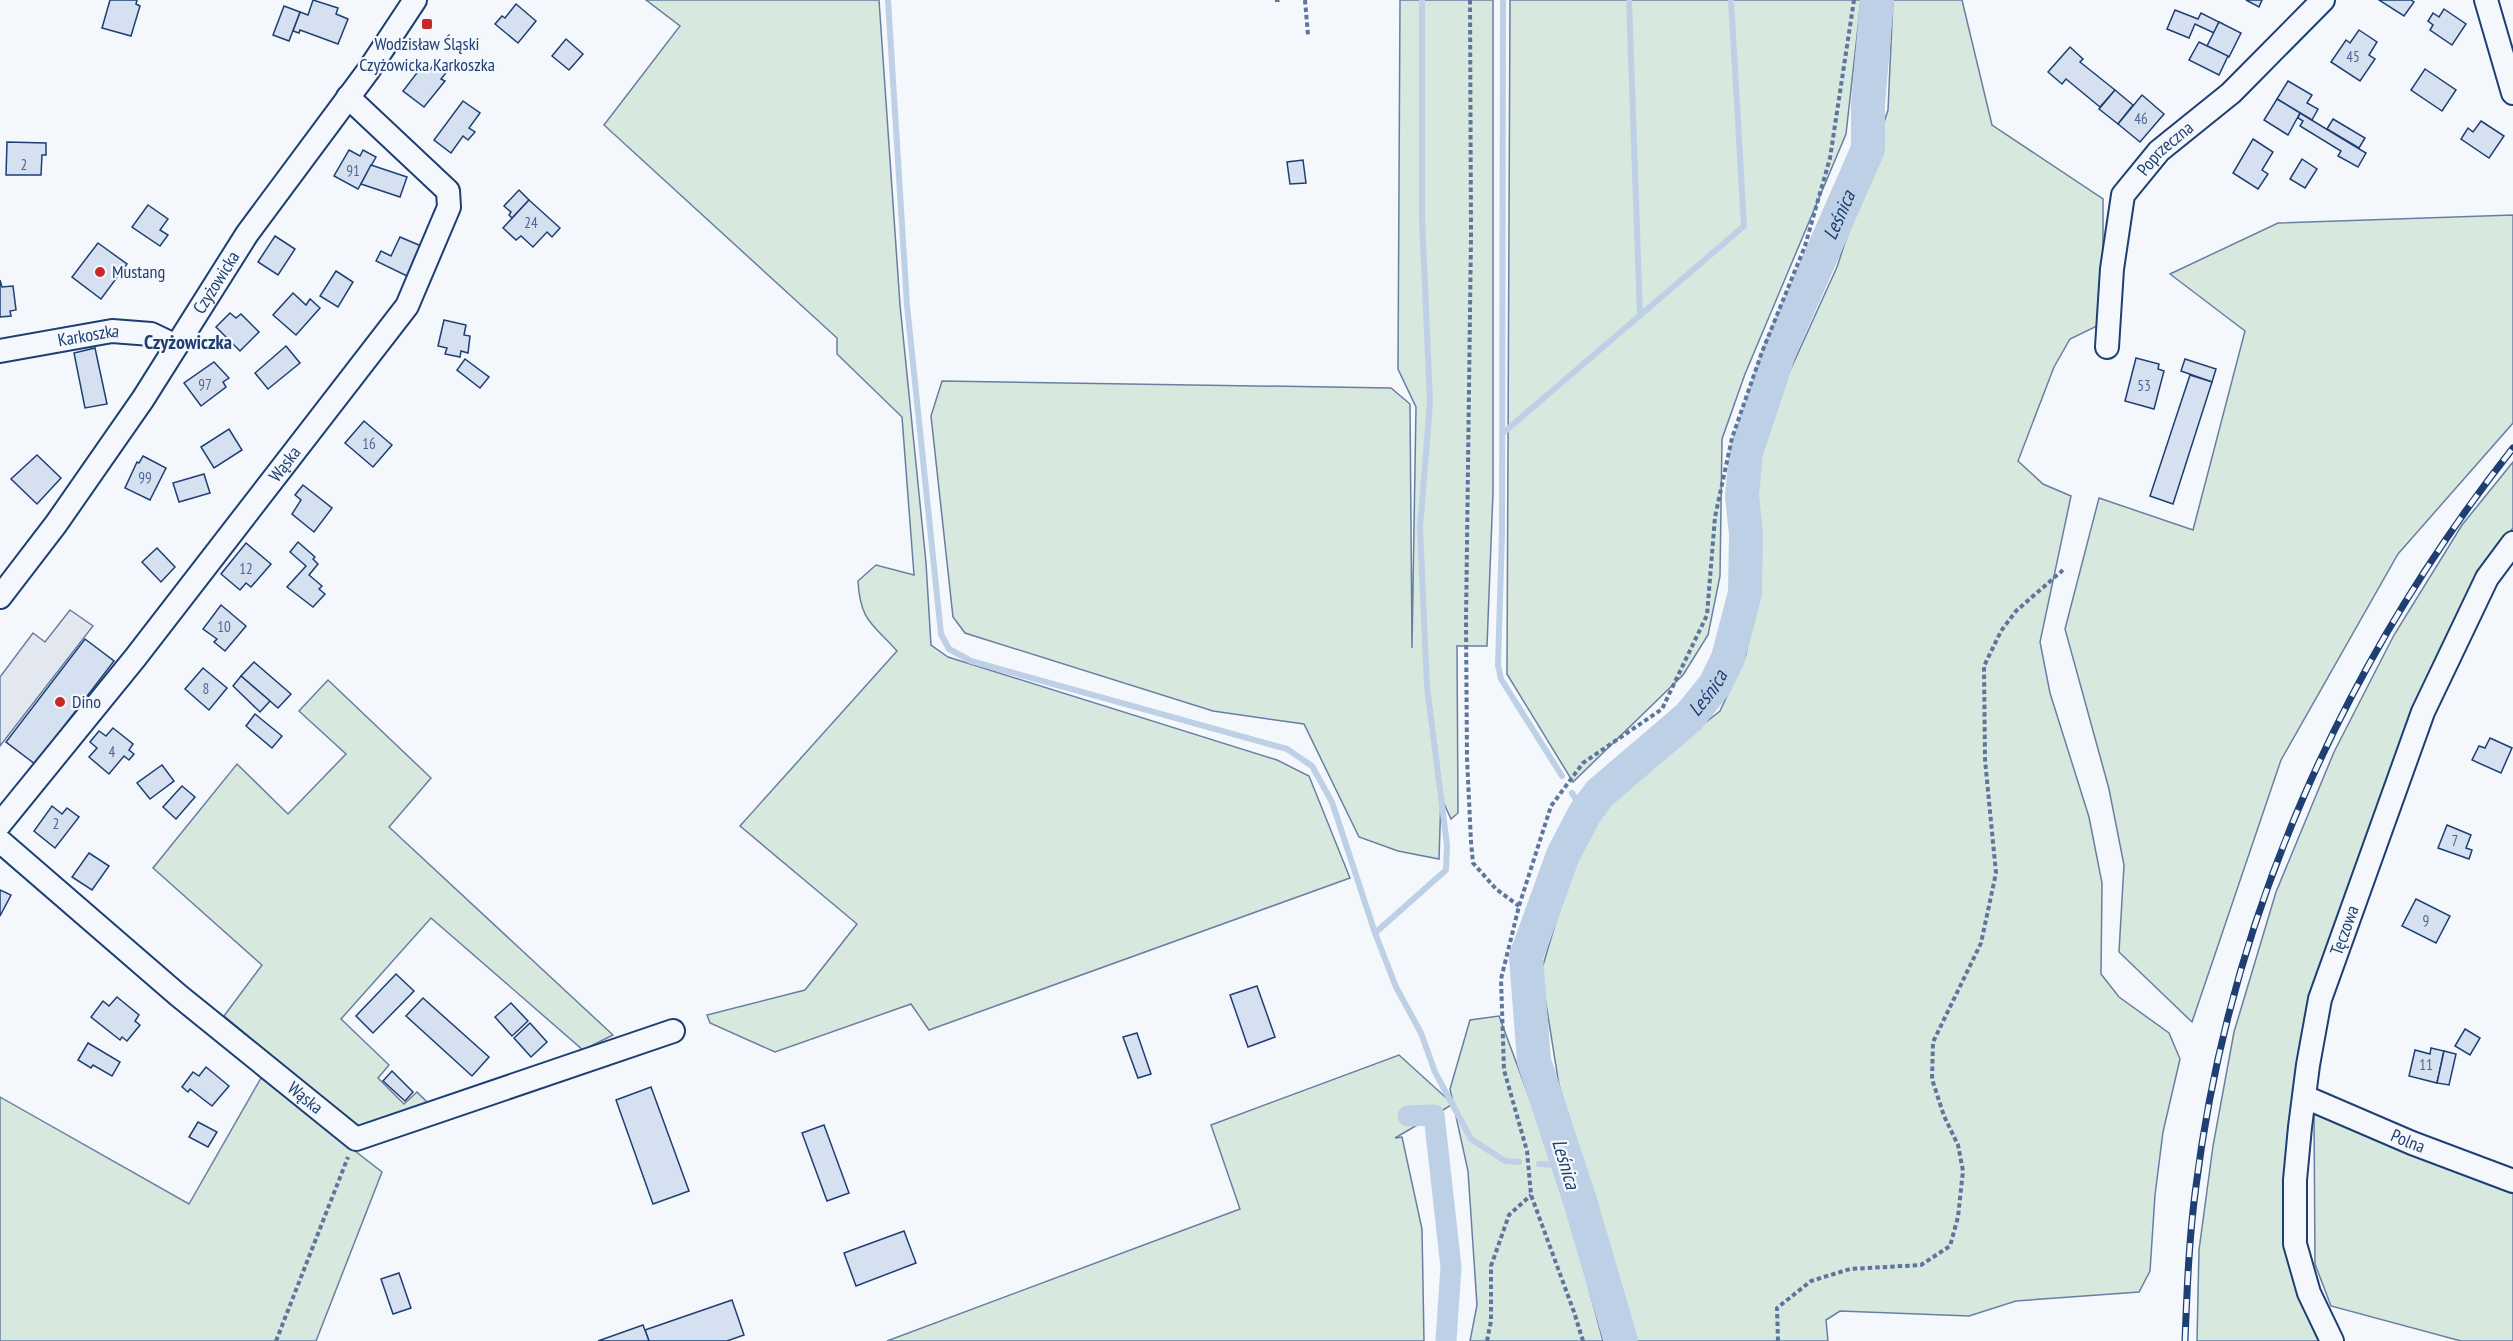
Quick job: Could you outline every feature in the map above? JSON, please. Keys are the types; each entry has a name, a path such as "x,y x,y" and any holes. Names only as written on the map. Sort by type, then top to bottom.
{"street":[{"name":"Czyżowicka","path":"0,597 56,524 143,399 247,234 348,97 415,0"},
{"name":"Poprzeczna","path":"2107,347 2112,269 2123,195 2159,151 2231,93 2322,0"},
{"path":"2486,0 2513,93"},
{"name":"Wąska","path":"0,824 135,658 407,306 449,207 448,191 348,97"},
{"name":"Karkoszka","path":"0,351 112,332 151,334 176,346"},
{"name":"Tęczowa","path":"2332,1341 2308,1293 2295,1244 2295,1180 2320,999 2423,712 2487,578 2513,543"},
{"name":"Wąska","path":"0,841 178,995 356,1139"},
{"path":"356,1139 673,1031"},
{"name":"Polna","path":"2305,1097 2412,1143 2513,1181"}],"path":[{"path":"1275,0 1280,0"},
{"path":"1305,0 1308,35"},
{"path":"1470,0 1470,443 1466,632 1467,758 1471,842 1473,863 1496,890 1519,906"},
{"path":"1583,1341 1531,1195 1527,1151 1504,1070 1501,979 1519,906 1551,806 1583,763 1662,710 1707,615 1715,517 1732,438 1762,352 1805,246 1830,158 1854,0"},
{"path":"1778,1341 1777,1308 1811,1281 1850,1269 1921,1265 1950,1246 1958,1218 1963,1171 1958,1145 1944,1116 1932,1079 1933,1042 1981,943 1996,873 1985,760 1984,666 2001,631 2016,611 2062,570"},
{"path":"276,1341 356,1139"},
{"path":"1487,1341 1491,1321 1491,1266 1509,1215 1531,1195"}],"shaded area":[{"path":"646,0 879,0 900,305 926,563 931,645 948,657 1277,760 1309,776 1350,878 929,1030 911,1004 775,1052 710,1023 707,1015 805,990 857,924 740,826 897,651 865,614 858,581 876,565 914,575 902,417 837,354 837,338 604,125 680,26"},
{"path":"1400,0 1493,0 1493,492 1487,646 1457,646 1458,813 1451,819 1441,797 1439,859 1398,851 1359,837 1304,724 1213,711 965,633 953,617 931,416 942,381 1391,388 1410,404 1412,648 1416,407 1398,369"},
{"path":"1510,0 1861,0 1846,134 1745,374 1722,439 1720,576 1708,635 1683,675 1573,782 1507,674"},
{"path":"1893,0 1962,0 1992,125 2103,199 2103,248 2097,326 2070,339 2054,367 2018,461 2043,484 2071,496 2040,642 2050,693 2089,817 2102,883 2101,974 2119,997 2169,1033 2180,1059 2163,1132 2155,1195 2150,1271 2139,1292 2016,1301 1969,1316 1840,1311 1826,1320 1828,1341 1634,1341 1559,1085 1541,972 1584,827 1611,796 1720,711 1746,655 1758,566 1753,518 1753,465 1760,437 1837,267 1888,110"},
{"path":"2513,215 2513,423 2398,554 2281,760 2192,1022 2119,952 2124,865 2109,789 2065,629 2099,498 2193,530 2245,331 2170,274 2278,223"},
{"path":"2513,462 2513,528 2497,548 2323,962 2287,1235 2323,1341 2197,1341 2199,1250 2213,1146 2234,1032 2276,892 2334,752 2394,635 2462,525"},
{"path":"70,610 93,626 0,746 0,677 33,633 45,642"},
{"path":"328,680 431,778 389,827 613,1035 583,1050 431,918 341,1019 389,1065 378,1078 404,1104 417,1092 429,1104 359,1128 224,1016 262,965 153,868 237,764 288,814 346,754 299,711"},
{"path":"1499,1016 1560,1180 1603,1341 1470,1341 1477,1305 1468,1171 1450,1089 1470,1020"},
{"path":"1399,1055 1453,1104 1395,1138 1402,1137 1422,1229 1424,1341 887,1341 1240,1209 1211,1125"},
{"path":"261,1078 382,1172 316,1341 0,1341 0,1097 189,1204"},
{"path":"2314,1111 2513,1185 2513,1341 2461,1341 2331,1306 2315,1264"}],"building":[{"path":"110,0 137,0 136,4 140,6 131,36 102,28"},
{"path":"313,0 338,8 336,14 348,19 338,44 300,30 299,33 293,31 300,12 308,15"},
{"path":"2246,0 2262,0 2259,7"},
{"path":"2379,0 2411,0 2414,2 2404,16"},
{"path":"516,4 536,21 518,43 495,24 502,16 505,18"},
{"path":"284,6 300,12 289,41 273,35"},
{"path":"2444,9 2466,24 2452,45 2430,30 2433,25 2428,21 2433,13 2439,17"},
{"path":"2175,10 2198,19 2201,13 2219,22 2214,33 2195,24 2189,38 2167,29"},
{"path":"2219,22 2241,33 2229,57 2207,46"},
{"path":"2359,30 2377,42 2369,55 2375,59 2360,81 2331,62 2346,40 2350,43"},
{"path":"566,39 583,54 569,70 552,56"},
{"path":"2199,42 2228,56 2219,75 2189,60"},
{"path":"2070,47 2083,59 2080,62 2115,90 2100,107 2066,79 2062,84 2048,72"},
{"path":"434,64 446,73 441,79 445,81 424,107 403,91 423,65 430,70"},
{"path":"2425,69 2456,90 2442,111 2411,90"},
{"path":"2288,81 2312,95 2307,103 2318,109 2312,120 2277,99"},
{"path":"2115,90 2133,105 2118,124 2099,109"},
{"path":"2142,95 2164,114 2140,142 2118,124"},
{"path":"2277,99 2300,113 2288,135 2264,120"},
{"path":"463,101 480,113 469,128 475,132 468,140 463,136 451,153 434,140"},
{"path":"2300,113 2366,153 2358,167 2338,156 2341,151 2300,126 2303,121 2298,118"},
{"path":"2333,119 2365,138 2359,148 2327,129"},
{"path":"2481,121 2504,136 2489,158 2461,139 2468,128 2473,132"},
{"path":"2253,139 2273,152 2262,170 2268,174 2258,189 2233,173"},
{"path":"7,142 46,143 46,155 42,155 41,175 6,175"},
{"path":"349,150 360,156 363,150 376,157 358,189 334,176"},
{"path":"2302,159 2317,169 2305,188 2290,179"},
{"path":"1303,160 1306,183 1290,184 1287,162"},
{"path":"371,165 407,177 400,197 361,184"},
{"path":"519,190 529,200 512,218 509,215 511,212 504,206"},
{"path":"529,200 560,228 552,237 547,232 533,247 521,236 516,240 503,228"},
{"path":"148,205 168,219 160,230 168,235 160,246 132,227"},
{"path":"275,236 295,249 278,275 258,262"},
{"path":"400,237 421,246 407,276 376,261 381,251 391,256"},
{"path":"98,243 127,264 101,299 72,277"},
{"path":"336,271 353,282 338,307 320,296"},
{"path":"0,280 2,287 13,286 16,310 10,311 11,316 0,317"},
{"path":"293,293 306,305 310,299 320,308 296,335 273,315"},
{"path":"230,313 236,318 241,314 259,332 240,351 216,327"},
{"path":"444,320 466,325 464,335 470,336 468,353 461,351 460,357 445,354 447,348 438,346"},
{"path":"286,346 300,363 268,389 255,373"},
{"path":"95,348 107,404 85,408 74,353"},
{"path":"2136,358 2159,364 2158,369 2164,371 2154,409 2125,401"},
{"path":"465,359 489,377 480,388 457,370"},
{"path":"2185,359 2216,369 2212,382 2181,371"},
{"path":"214,362 229,378 223,382 226,387 201,406 184,383"},
{"path":"2190,375 2212,382 2173,504 2150,496"},
{"path":"364,421 392,445 373,467 345,443"},
{"path":"229,429 242,450 214,468 201,447"},
{"path":"37,455 61,478 37,504 11,479"},
{"path":"143,456 166,468 150,500 125,488 137,462 139,463"},
{"path":"204,474 210,493 179,502 173,483"},
{"path":"303,485 332,508 314,532 292,514 301,500 295,495"},
{"path":"298,542 315,557 313,559 318,564 309,575 322,586 319,589 325,594 313,607 287,587 306,566 290,552"},
{"path":"246,543 271,564 251,587 246,583 240,590 221,574"},
{"path":"157,548 175,567 161,582 142,562"},
{"path":"221,605 246,626 225,651 214,642 217,639 203,629"},
{"name":"Dino","path":"85,639 114,661 35,764 6,742"},
{"path":"254,662 291,694 278,708 241,676"},
{"path":"203,668 227,688 209,710 185,689"},
{"path":"241,676 270,701 260,712 233,686"},
{"path":"255,714 282,736 272,748 246,726"},
{"path":"113,728 133,744 129,750 134,754 129,760 124,756 109,774 89,757 97,748 90,742 99,731 106,736"},
{"path":"2490,738 2512,748 2501,773 2472,760 2479,746 2485,748"},
{"path":"162,765 174,781 150,799 137,783"},
{"path":"182,786 195,797 176,819 163,807"},
{"path":"52,806 62,814 67,808 79,817 55,848 34,831"},
{"path":"2447,825 2471,835 2466,848 2472,850 2469,859 2438,848"},
{"path":"89,853 109,866 92,890 72,877"},
{"path":"0,890 11,895 0,916"},
{"path":"2416,899 2450,916 2436,943 2402,926"},
{"path":"396,974 414,991 373,1033 356,1016"},
{"path":"1257,986 1275,1037 1248,1047 1230,995"},
{"path":"117,997 139,1015 135,1021 140,1025 127,1041 122,1037 120,1040 91,1017 103,1001 109,1006"},
{"path":"423,998 489,1057 472,1076 406,1016"},
{"path":"511,1003 528,1021 512,1036 495,1017"},
{"path":"530,1023 547,1042 531,1057 514,1038"},
{"path":"2465,1029 2480,1038 2470,1055 2455,1046"},
{"path":"1137,1033 1151,1074 1138,1078 1123,1037"},
{"path":"88,1043 120,1062 112,1076 93,1065 91,1068 78,1060"},
{"path":"2431,1048 2444,1051 2437,1083 2409,1076 2415,1050 2430,1054"},
{"path":"2444,1051 2456,1054 2449,1085 2437,1083"},
{"path":"206,1067 229,1086 212,1106 190,1089 188,1092 182,1087 193,1072 199,1076"},
{"path":"392,1071 413,1092 405,1101 383,1081"},
{"path":"651,1087 689,1191 653,1204 616,1100"},
{"path":"198,1122 217,1132 208,1147 189,1137"},
{"path":"824,1125 849,1193 827,1201 802,1133"},
{"path":"904,1231 916,1263 856,1286 844,1253"},
{"path":"399,1273 411,1308 393,1314 381,1279"},
{"path":"732,1300 744,1335 727,1341 649,1341 645,1330"},
{"path":"643,1325 649,1341 598,1341"}],"waterway":[{"path":"888,0 907,305 941,634 949,649 971,661 1287,749 1312,766 1332,802 1375,933 1396,987 1421,1033 1435,1072 1471,1139 1505,1161 1519,1162"},
{"path":"1375,933 1446,870 1447,845 1427,687 1420,528 1430,402 1422,218 1422,0"},
{"path":"1503,0 1502,533 1498,665 1501,679 1562,776"},
{"path":"1629,0 1640,316"},
{"path":"1503,433 1744,226 1731,0"},
{"name":"Leśnica","path":"1621,1341 1580,1201 1534,1061 1526,957 1563,855 1585,813 1600,793 1689,717 1715,685 1728,658 1745,593 1746,534 1742,496 1746,452 1781,347 1868,149 1868,104 1877,0"},
{"path":"1572,793 1585,813"},
{"path":"1408,1116 1434,1115 1451,1267 1446,1341"},
{"path":"1539,1164 1568,1166"}],"railway":[{"path":"2185,1341 2196,1186 2212,1085 2236,986 2267,890 2304,795 2348,704 2397,615 2453,530 2513,448"}],"place":[{"name":"Wodzisław Śląski Czyżowicka Karkoszka","path":"427,24"},
{"name":"Mustang","path":"100,272"},
{"name":"Dino","path":"60,702"}],"district":[{"name":"Czyżowiczka","path":"188,342"}]}
